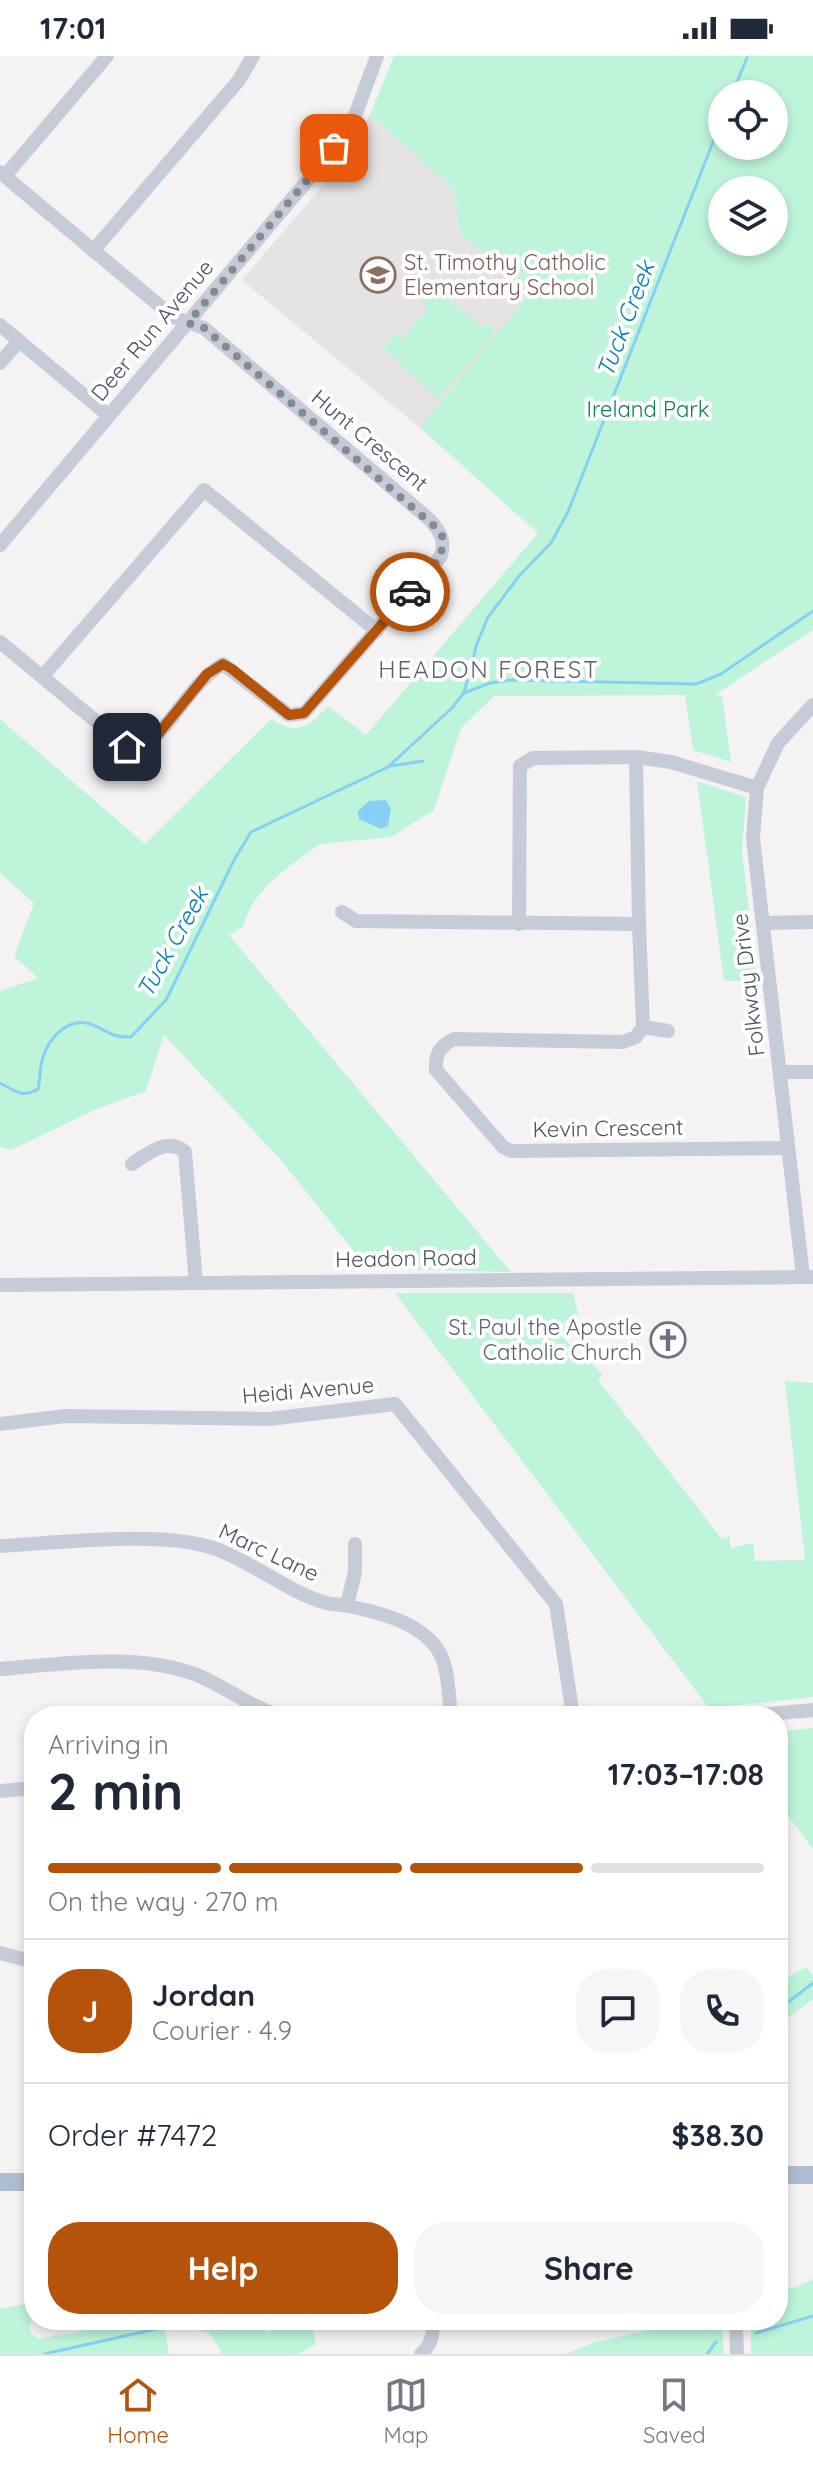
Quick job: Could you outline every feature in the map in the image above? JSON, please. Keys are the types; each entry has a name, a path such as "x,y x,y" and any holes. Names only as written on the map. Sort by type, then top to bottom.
{"main road":[{"path":"788,2175 813,2175"},
{"path":"0,2182 24,2182"}],"street":[{"path":"2,174 107,56"},
{"path":"93,251 239,80 253,56"},
{"name":"Deer Run Avenue","path":"0,545 328,156 356,113 377,56"},
{"name":"Hunt Crescent","path":"0,642 127,747 142,748 154,739 207,674 223,664 289,715 304,713 441,556 444,543 441,532 204,328 173,317 2,174"},
{"path":"0,325 109,416"},
{"path":"0,363 19,341"},
{"path":"42,677 204,490 377,631"},
{"name":"Folkway Drive","path":"808,1277 788,1148 753,838 757,788 778,743 813,705"},
{"path":"636,757 643,1027 668,1031"},
{"path":"519,924 520,766 533,758 636,757 671,762 757,788"},
{"path":"342,912 356,921 639,924"},
{"path":"763,923 813,922"},
{"name":"Kevin Crescent","path":"643,1027 636,1037 623,1042 454,1039 443,1044 435,1059 436,1070 503,1147 511,1151 788,1148"},
{"path":"781,1072 813,1072"},
{"path":"132,1164 164,1146 177,1146 185,1152 196,1283"},
{"name":"Headon Road","path":"0,1285 808,1277"},
{"name":"Heidi Avenue","path":"0,1424 65,1416 269,1419 395,1404 556,1604 571,1706"},
{"name":"Marc Lane","path":"0,1546 89,1541 194,1542 218,1550 324,1603 347,1605 409,1624 426,1634 445,1665 450,1706"},
{"path":"347,1605 355,1572 355,1544"},
{"path":"0,1669 63,1664 164,1665 198,1676 253,1706"},
{"path":"788,1712 813,1710"},
{"path":"0,1791 24,1789"},
{"path":"0,1953 24,1959"},
{"path":"421,2354 433,2338 433,2330"},
{"path":"736,2330 737,2354"}],"shaded area":[{"name":"St. Timothy Catholic Elementary School","path":"370,115 454,189 460,233 530,293 420,428 242,280 338,168"}],"green space":[{"name":"Ireland Park","path":"394,56 813,56 813,630 715,695 722,696 731,762 693,750 685,695 494,696 461,728 434,810 391,837 320,844 262,891 243,927 229,935 511,1272 367,1268 281,1160 164,1035 146,1091 99,1108 11,1150 0,1147 0,991 38,978 14,956 34,903 0,873 0,719 145,844 271,719 288,727 302,727 328,706 366,735 538,533 420,428 530,293 460,233 454,189 370,115"},
{"path":"435,289 479,324 494,327 491,337 439,399 383,348 395,333 402,338 428,309 422,303"},
{"path":"697,781 746,797 742,850 757,981 724,981"},
{"path":"395,1293 573,1293 579,1317 575,1313 562,1324 567,1329 562,1336 582,1359 588,1356 603,1375 598,1380 722,1539 729,1536 731,1548 753,1543 755,1561 805,1560 785,1381 813,1383 813,1697 707,1706"},
{"path":"813,1728 813,1849 788,1815 788,1731"},
{"path":"806,1967 813,1976 813,1999 788,2018 788,1977"},
{"path":"813,2279 813,2354 751,2354 751,2330 788,2330 788,2289"},
{"path":"24,2304 24,2330 29,2330 38,2339 84,2330 165,2330 169,2354 0,2354 0,2309"},
{"path":"200,2330 266,2330 265,2334 274,2330 313,2330 316,2344 298,2354 223,2354 208,2332"},
{"path":"649,2330 723,2330 724,2354 566,2354 592,2343"}],"water":[{"path":"386,800 391,809 388,826 381,829 359,819 358,811 369,801"}],"waterway":[{"name":"Tuck Creek","path":"738,80 747,58"},
{"name":"Tuck Creek","path":"0,1083 23,1093 38,1089 46,1050 55,1036 67,1026 90,1024 114,1035 131,1037 166,1000 234,860 251,832 388,767 463,694 476,646 488,617 520,575 551,543 568,512 708,155"},
{"name":"Tuck Creek","path":"464,693 490,683 511,680 696,684 721,674 813,611"},
{"name":"Tuck Creek","path":"391,766 423,761"},
{"path":"788,2002 813,1983"},
{"path":"788,2323 813,2316"},
{"path":"44,2354 152,2330"},
{"path":"756,2333 766,2330"},
{"path":"707,2354 716,2342"}],"way so far":[{"path":"334,148 188,323 204,328 441,532 444,543 441,556 410,592"}],"place":[{"name":"St. Timothy Catholic Elementary School","path":"378,275"},
{"name":"St. Paul the Apostle Catholic Church","path":"668,1340"}],"district":[{"name":"HEADON FOREST","path":"489,669"}],"route":[{"path":"127,747 142,748 154,739 207,674 223,664 289,715 304,713 410,592"}]}
